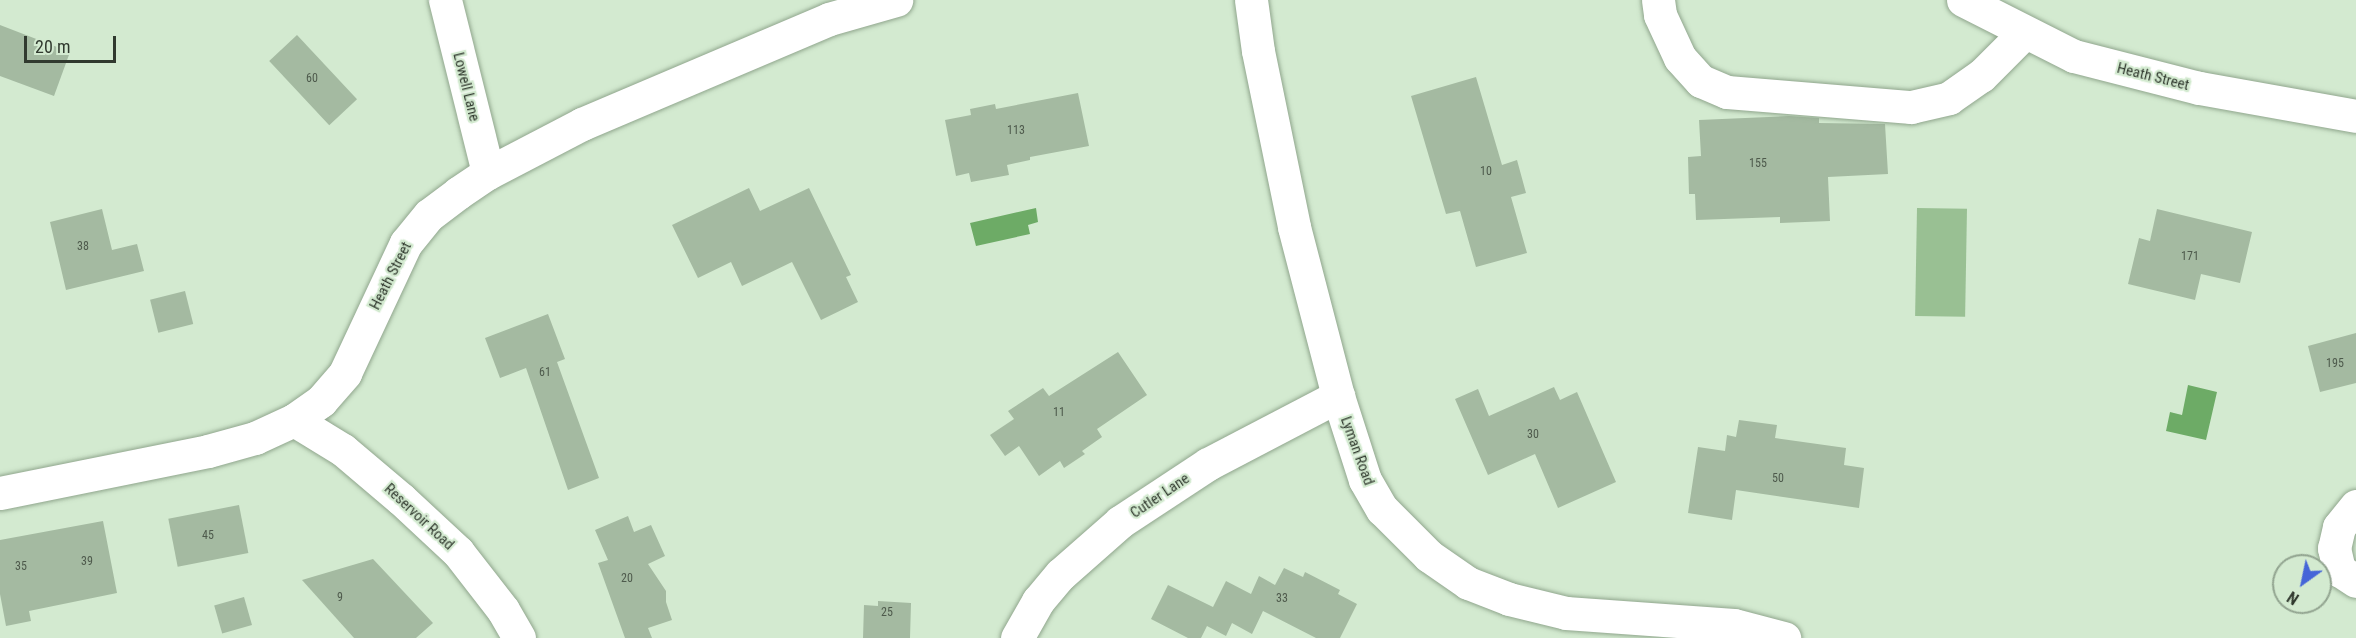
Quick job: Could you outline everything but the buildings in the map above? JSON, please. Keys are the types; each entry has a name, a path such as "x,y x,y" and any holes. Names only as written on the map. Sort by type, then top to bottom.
{"street":[{"name":"Lowell Lane","path":"445,0 488,173"},
{"name":"Heath Street","path":"0,493 208,452 255,438 294,420 321,401 345,373 406,243 429,215 488,173 582,124 829,19 896,0"},
{"name":"Lyman Road","path":"1251,0 1258,51 1294,227 1338,396 1365,480 1383,509 1428,556 1468,583 1509,599 1566,613 1734,626 1784,638"},
{"path":"1658,0 1660,15 1680,58 1701,81 1727,92 1911,107 1949,98 1981,75 2025,32"},
{"name":"Heath Street","path":"1963,0 2074,56 2199,88 2356,116"},
{"name":"Cutler Lane","path":"1017,638 1045,592 1061,574 1120,522 1208,464 1338,396"},
{"name":"Reservoir Road","path":"294,420 343,450 402,499 458,552 503,610 519,638"},
{"path":"2356,506 2339,527 2334,548 2339,570 2356,581"}],"shaded area":[{"path":"1036,208 1038,222 1028,225 1030,234 976,246 970,223"},
{"path":"1917,208 1967,209 1965,317 1915,316"},
{"path":"2188,385 2217,392 2206,440 2166,431 2170,412 2182,415"}]}
